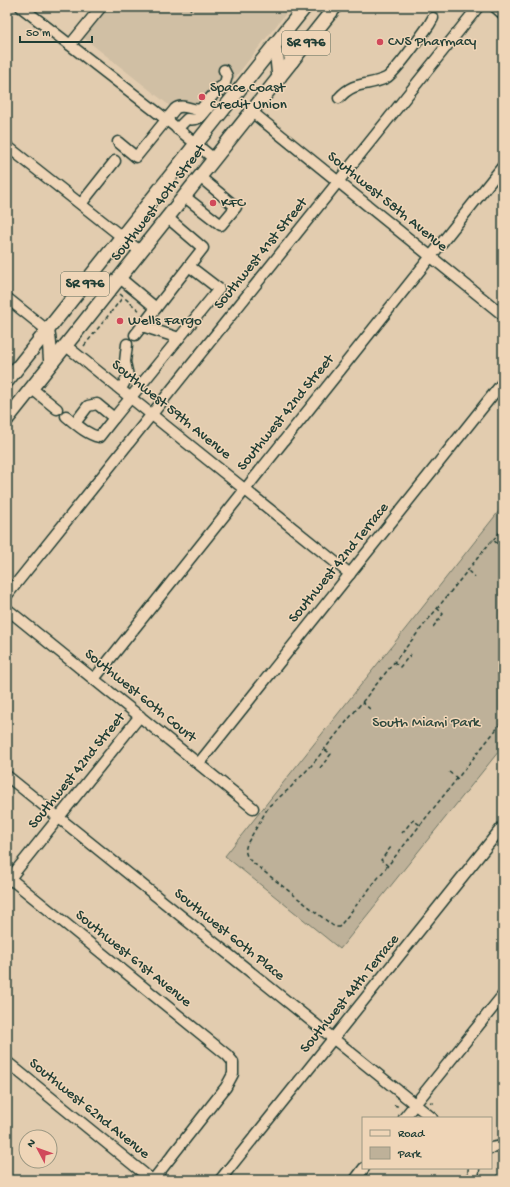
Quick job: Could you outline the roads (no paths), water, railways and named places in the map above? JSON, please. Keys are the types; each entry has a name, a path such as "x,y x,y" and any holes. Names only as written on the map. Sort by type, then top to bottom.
{"main road":[{"name":"Southwest 40th Street","path":"7,381 305,7"},
{"name":"Southwest 40th Street","path":"7,419 335,7"},
{"path":"287,30 290,41 288,50 292,61"},
{"path":"274,46 279,78"},
{"path":"47,330 50,339 48,351 51,363"}],"street":[{"path":"22,7 167,120 214,159"},
{"path":"70,45 101,7"},
{"name":"Southwest 41st Street","path":"7,595 478,7"},
{"path":"495,7 503,14"},
{"path":"339,98 346,91 357,85 387,78 429,26 433,18"},
{"path":"177,129 185,120 197,120 202,116 223,90 227,76 224,70"},
{"path":"118,142 136,158 178,106 197,110 201,109 224,84"},
{"name":"Southwest 58th Avenue","path":"252,112 503,316"},
{"path":"7,146 141,252"},
{"path":"81,204 115,161"},
{"name":"Southwest 42nd Street","path":"94,679 503,166"},
{"path":"185,197 221,225 236,207 200,178"},
{"path":"135,335 203,248 168,218"},
{"path":"66,416 92,435 99,437 219,289 189,266"},
{"path":"120,278 156,308"},
{"path":"7,298 47,330"},
{"path":"142,326 179,338"},
{"path":"121,390 128,376 125,362 128,344"},
{"name":"Southwest 59th Avenue","path":"66,345 350,574"},
{"name":"Southwest 42nd Terrace","path":"199,763 503,382"},
{"path":"31,388 57,410"},
{"path":"75,423 88,406 97,404 114,418"},
{"name":"Southwest 60th Court","path":"7,609 253,808"},
{"name":"Southwest 42nd Street","path":"8,879 140,716"},
{"name":"Southwest 60th Place","path":"7,776 431,1117"},
{"name":"Southwest 44th Terrace","path":"220,1180 503,826"},
{"name":"Southwest 61st Avenue","path":"8,879 227,1055 233,1062 231,1078 226,1087 153,1180"},
{"path":"404,1113 415,1104 503,995"},
{"name":"Southwest 62nd Avenue","path":"7,1062 153,1180"},
{"path":"492,1148 503,1146"},
{"path":"355,1180 363,1169"},
{"path":"473,1180 474,1169"}],"place":[{"name":"CVS Pharmacy","path":"380,42"},
{"name":"Space Coast Credit Union","path":"202,97"},
{"name":"KFC","path":"213,203"},
{"name":"Wells Fargo","path":"120,321"}],"park label":[{"name":"South Miami Park","path":"426,723"}]}
